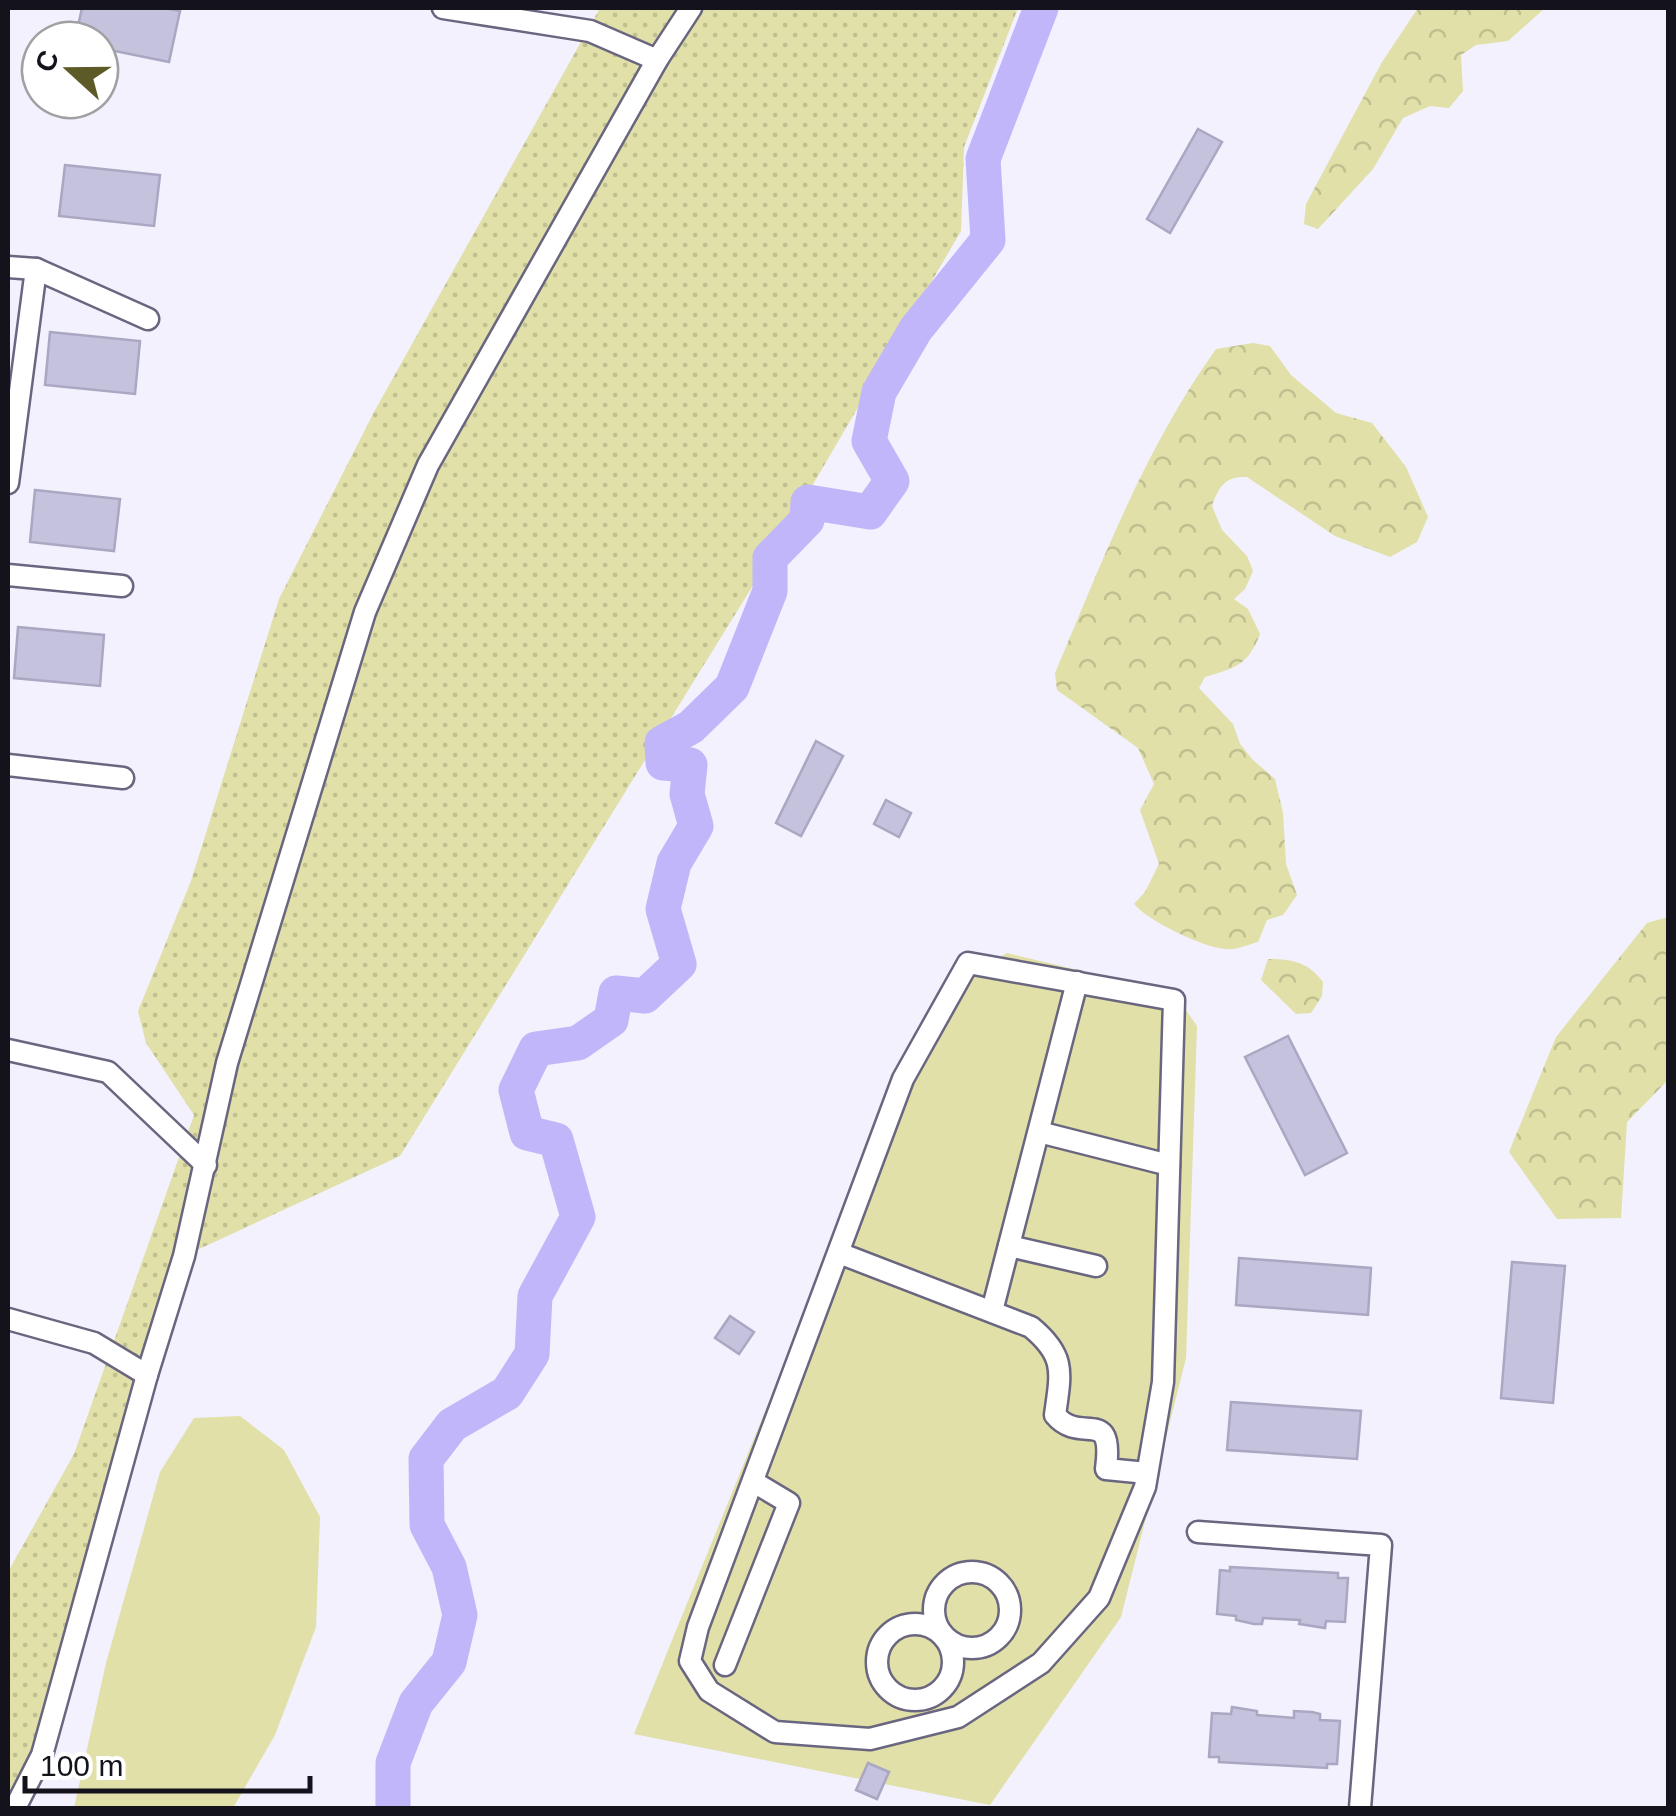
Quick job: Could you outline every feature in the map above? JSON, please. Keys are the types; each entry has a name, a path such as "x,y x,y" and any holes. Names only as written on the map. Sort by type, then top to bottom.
{"street":[{"path":"443,8 590,31 657,60"},
{"path":"15,1808 42,1755 146,1375 184,1256 227,1063 365,612 428,465 657,60 692,8"},
{"path":"8,267 36,268 148,320"},
{"path":"8,483 36,268"},
{"path":"8,575 122,586"},
{"path":"8,765 122,778"},
{"path":"968,963 1077,982 1174,1000 1163,1382 1145,1487 1098,1598 1041,1663 958,1718 870,1739 775,1732 709,1691 690,1661 698,1627 903,1079 968,963"},
{"path":"992,1311 1077,982"},
{"path":"8,1050 108,1072 206,1165"},
{"path":"1039,1132 1170,1165"},
{"path":"1009,1246 1096,1266"},
{"path":"839,1253 1031,1327 1051,1344 1060,1367 1055,1415 1063,1424 1104,1432 1108,1440 1106,1469 1147,1473"},
{"path":"8,1319 94,1343 146,1375"},
{"path":"724,1665 789,1504 754,1482"},
{"path":"1198,1532 1381,1546 1360,1808"}],"green space":[{"path":"600,8 1018,8 964,147 961,231 770,558 400,1156 184,1256 42,1755 8,1808 8,1572 74,1454 194,1115 146,1043 138,1011 191,881 279,599 374,412"},
{"path":"1418,8 1545,8 1508,41 1476,45 1461,55 1463,91 1449,108 1430,106 1403,118 1373,169 1318,229 1304,224 1306,204 1382,62"},
{"path":"1253,343 1270,346 1291,375 1336,413 1372,423 1406,467 1428,517 1417,542 1390,557 1335,536 1247,477 1228,480 1217,493 1212,506 1222,530 1247,556 1253,571 1245,589 1234,599 1248,609 1260,634 1245,659 1233,668 1205,677 1199,688 1233,724 1240,744 1253,760 1275,779 1283,813 1286,864 1297,895 1283,915 1267,920 1258,942 1226,949 1177,932 1134,904 1159,864 1140,810 1154,784 1138,748 1057,690 1055,673 1126,506 1191,387 1216,349"},
{"path":"1668,917 1668,1080 1627,1122 1621,1218 1557,1219 1509,1152 1556,1037 1647,923"},
{"path":"1007,953 1174,993 1197,1026 1186,1358 1121,1617 990,1805 634,1734 857,1185 972,974"},
{"path":"1268,959 1299,963 1323,982 1322,996 1311,1013 1296,1014 1261,980"},
{"path":"240,1416 284,1450 320,1517 316,1627 275,1735 233,1808 74,1808 106,1663 160,1472 194,1418"}],"building":[{"path":"82,8 180,11 169,62 120,52 120,20 79,20"},
{"path":"1198,129 1222,142 1170,233 1147,219"},
{"path":"65,165 160,175 154,226 59,216"},
{"path":"50,332 140,341 135,394 45,385"},
{"path":"35,490 120,499 114,551 30,542"},
{"path":"18,627 104,635 100,686 14,678"},
{"path":"816,741 843,756 801,836 776,823"},
{"path":"886,800 911,813 899,837 874,824"},
{"path":"1288,1036 1347,1153 1305,1175 1245,1057"},
{"path":"1239,1258 1371,1268 1368,1315 1236,1305"},
{"path":"1512,1262 1565,1266 1553,1403 1501,1398"},
{"path":"730,1316 754,1332 739,1354 715,1338"},
{"path":"1231,1402 1361,1411 1357,1459 1227,1450"},
{"path":"1230,1567 1338,1573 1338,1578 1348,1578 1345,1622 1326,1621 1325,1628 1299,1624 1300,1620 1263,1618 1262,1624 1254,1624 1236,1620 1236,1616 1217,1614 1220,1570 1230,1571"},
{"path":"1232,1707 1257,1711 1257,1715 1294,1718 1294,1711 1312,1712 1320,1714 1320,1720 1340,1721 1337,1764 1327,1764 1327,1768 1219,1762 1219,1757 1209,1757 1212,1713 1231,1714"},
{"path":"868,1763 889,1772 877,1799 856,1790"}],"waterway":[{"path":"393,1808 393,1763 416,1703 449,1662 460,1615 449,1567 427,1525 426,1459 452,1425 507,1393 532,1354 535,1296 578,1217 556,1140 527,1133 516,1090 536,1049 578,1043 611,1020 616,993 645,996 679,964 663,909 674,863 696,826 687,794 690,765 663,763 662,743 691,727 732,687 770,591 770,558 807,520 808,502 870,512 892,481 869,441 879,392 916,329 988,240 983,159 1041,8"}]}
